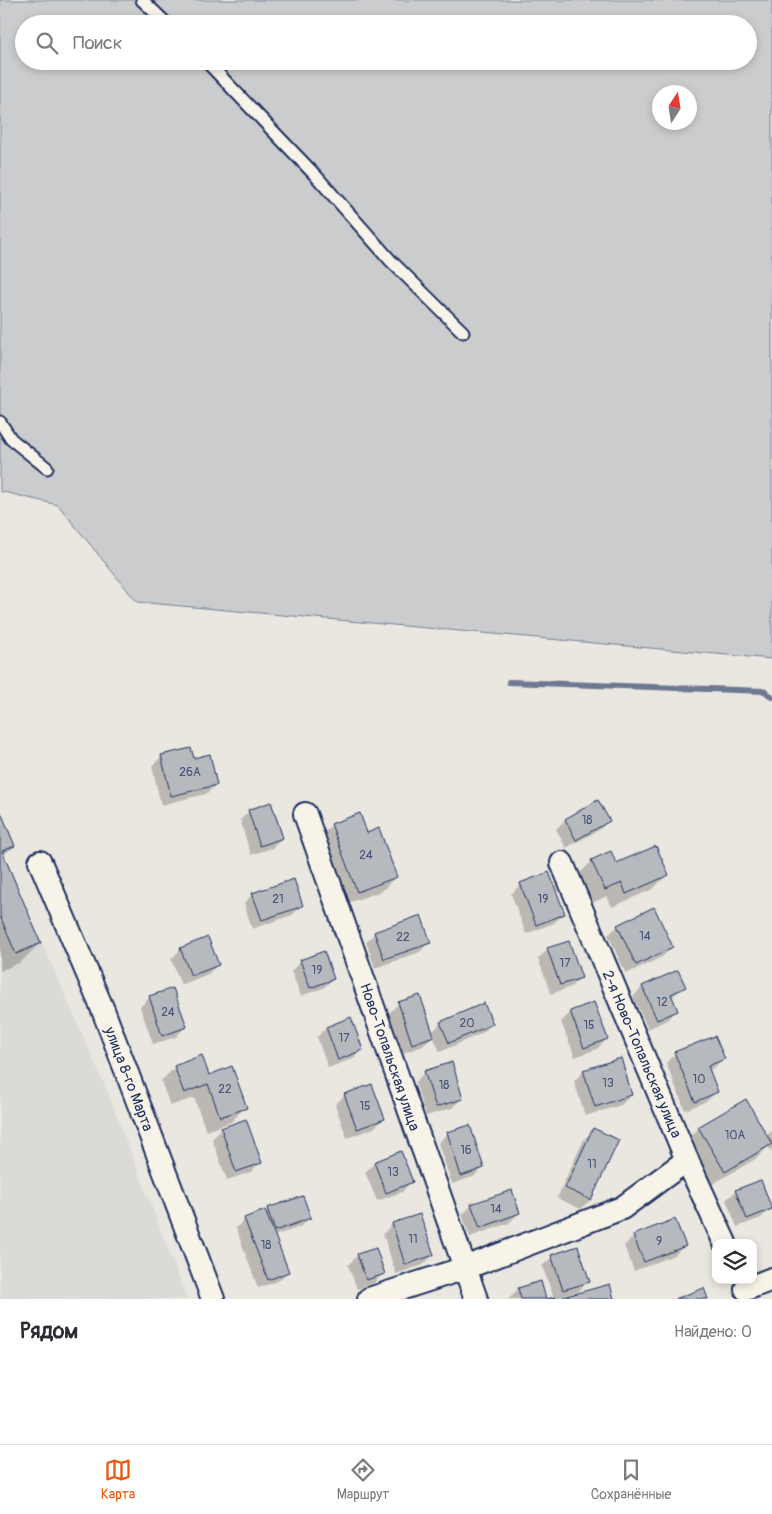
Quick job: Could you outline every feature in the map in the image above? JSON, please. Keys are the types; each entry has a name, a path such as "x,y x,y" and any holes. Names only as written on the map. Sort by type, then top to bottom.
{"street":[{"name":"Ново-Топальская улица","path":"306,814 476,1299"},
{"name":"улица 8-го Марта","path":"40,862 103,1010 213,1299"},
{"name":"2-я Ново-Топальская улица","path":"562,863 687,1160 723,1239"},
{"path":"369,1299 465,1268 622,1208 687,1160"},
{"path":"746,1289 772,1279"}],"lane":[{"path":"142,0 158,15"},
{"path":"215,70 316,176 391,261 463,332"},
{"path":"0,422 10,439 47,468"}],"shaded area":[{"path":"0,0 772,0 772,659 137,602 58,505 0,491"},
{"path":"0,847 108,1093 187,1299 0,1299"}],"building":[{"path":"191,748 194,758 210,754 217,785 171,796 161,755"},
{"path":"598,800 610,821 576,840 565,819"},
{"path":"271,802 283,838 260,846 248,810"},
{"path":"0,810 15,846 2,851 41,943 16,954 0,916"},
{"path":"360,813 367,833 379,828 397,877 357,892 331,824"},
{"path":"656,846 669,875 626,894 622,883 605,890 591,860 611,851 616,863"},
{"path":"549,872 565,914 536,925 520,883"},
{"path":"294,879 303,906 262,920 252,893"},
{"path":"654,907 673,947 636,965 617,925"},
{"path":"421,915 431,943 384,959 374,932"},
{"path":"208,937 219,965 191,976 180,948"},
{"path":"569,941 582,978 560,985 547,948"},
{"path":"324,951 334,979 310,988 300,960"},
{"path":"678,970 686,987 671,994 678,1011 657,1020 642,986"},
{"path":"173,988 187,1027 162,1036 149,996"},
{"path":"420,995 434,1036 412,1044 398,1002"},
{"path":"594,1002 608,1039 584,1048 570,1011"},
{"path":"484,1003 493,1024 449,1043 440,1022"},
{"path":"351,1017 363,1050 338,1060 326,1027"},
{"path":"715,1036 725,1059 708,1066 718,1092 695,1102 674,1052"},
{"path":"202,1055 209,1075 232,1066 247,1108 220,1117 208,1084 184,1093 174,1066"},
{"path":"621,1058 632,1095 595,1107 583,1070"},
{"path":"452,1062 463,1099 436,1107 424,1071"},
{"path":"372,1084 385,1119 357,1129 344,1094"},
{"path":"746,1099 772,1144 725,1172 698,1127"},
{"path":"246,1119 262,1163 236,1172 221,1128"},
{"path":"470,1125 484,1168 461,1176 447,1132"},
{"path":"593,1128 619,1140 591,1200 565,1188"},
{"path":"401,1151 413,1182 386,1193 374,1162"},
{"path":"761,1180 772,1209 747,1219 735,1190"},
{"path":"512,1190 520,1213 480,1228 471,1204"},
{"path":"303,1196 311,1218 275,1231 267,1208"},
{"path":"265,1210 289,1272 268,1280 244,1218"},
{"path":"420,1214 434,1255 405,1265 392,1223"},
{"path":"675,1219 686,1246 644,1262 633,1235"},
{"path":"578,1246 590,1282 563,1290 551,1255"},
{"path":"376,1248 385,1274 366,1280 357,1254"},
{"path":"541,1281 546,1299 521,1299 518,1288"},
{"path":"610,1284 614,1299 563,1299 563,1297"},
{"path":"704,1288 708,1299 675,1299"}],"waterway":[{"path":"509,682 765,691 772,697"}]}
